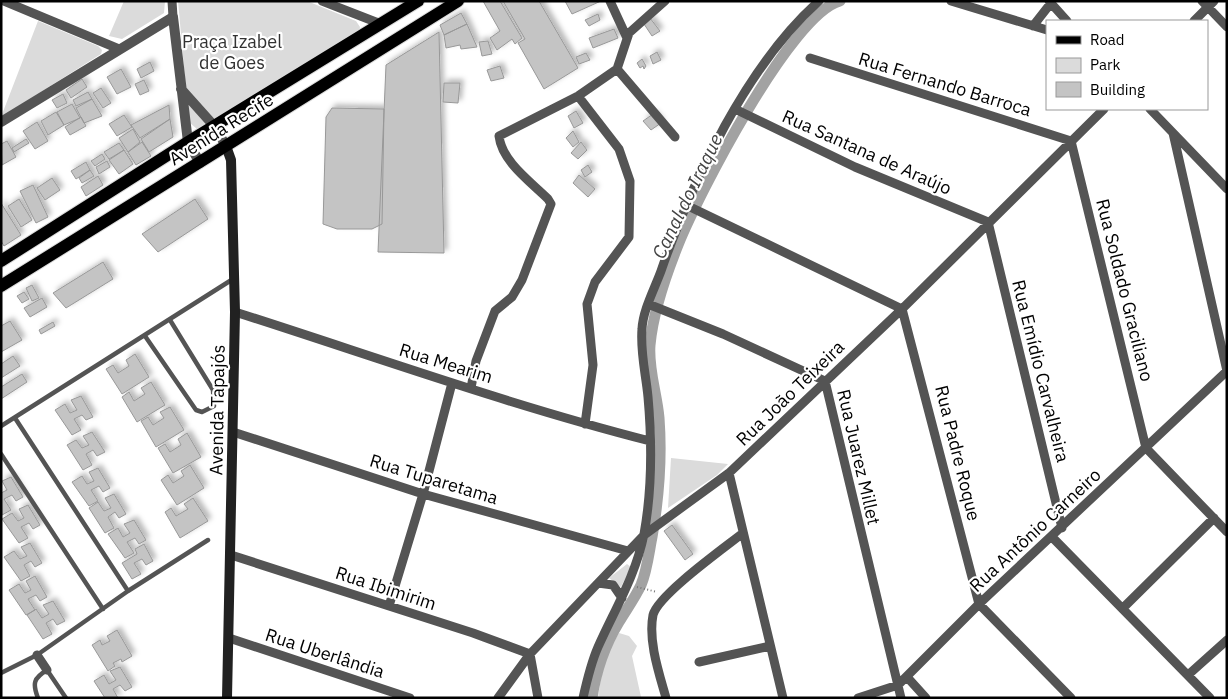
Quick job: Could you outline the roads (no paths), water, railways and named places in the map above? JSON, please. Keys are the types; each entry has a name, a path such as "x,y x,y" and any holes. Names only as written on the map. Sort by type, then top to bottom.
{"main road":[{"name":"Avenida Recife","path":"1,261 188,142 418,1"},
{"name":"Avenida Recife","path":"1,286 458,1"},
{"name":"Avenida Tapajós","path":"226,146 231,160 235,312 227,698"}],"street":[{"path":"4,1 119,49"},
{"path":"172,1 188,142 200,163"},
{"path":"322,1 381,24"},
{"path":"610,1 627,38"},
{"path":"471,388 476,361 494,311 512,297 522,280 551,204 506,155 499,139 501,135 578,96 617,68 632,29 665,1"},
{"path":"583,698 598,646 622,598 644,535 650,480 650,441 642,327 673,235 738,111 775,48 797,22 819,1"},
{"path":"952,1 1046,30"},
{"path":"1033,26 1050,2 1066,20"},
{"path":"1195,20 1208,3 1227,27"},
{"path":"1,122 173,17"},
{"name":"Rua Fernando Barroca","path":"810,58 1071,141"},
{"path":"617,68 675,137"},
{"name":"Avenida Tapajós","path":"181,89 215,127 226,146"},
{"path":"578,96 612,137 623,159 630,181 629,232 626,242 610,260 588,294 587,304 593,365 585,424"},
{"name":"Rua João Teixeira","path":"498,698 530,654 644,535 661,520 729,473 902,309 1103,110"},
{"path":"1151,110 1227,189"},
{"name":"Rua Santana de Araújo","path":"738,111 855,167 988,222"},
{"path":"1173,133 1227,371"},
{"name":"Rua Soldado Graciliano","path":"1071,141 1146,448"},
{"path":"689,206 902,309"},
{"name":"Rua Emídio Carvalheira","path":"988,222 1062,528"},
{"name":"Rua Juarez Millet","path":"650,305 723,334 825,381 901,698"},
{"name":"Rua Padre Roque","path":"902,309 979,604"},
{"name":"Rua Mearim","path":"235,312 452,383 585,424 650,441"},
{"name":"Rua Antônio Carneiro","path":"858,698 898,685 979,604 1227,371"},
{"path":"389,606 423,494 452,383"},
{"name":"Rua Tuparetama","path":"233,432 423,494 628,551"},
{"path":"1146,448 1227,532"},
{"path":"729,473 783,698"},
{"path":"1124,608 1214,518"},
{"path":"666,698 652,636 654,613 658,604 743,533"},
{"path":"1052,537 1124,608 1210,698"},
{"name":"Rua Ibimirim","path":"231,555 530,654"},
{"path":"598,583 614,585 622,598"},
{"path":"979,604 1071,698"},
{"name":"Rua Uberlândia","path":"229,638 410,698"},
{"path":"1188,675 1227,640"},
{"path":"699,662 770,646"},
{"path":"530,654 538,698"},
{"path":"37,655 47,670"},
{"path":"907,677 926,698"}],"lane":[{"path":"1,426 234,278"},
{"path":"145,336 196,410 202,412 214,406 213,390 170,320"},
{"path":"15,418 128,590"},
{"path":"1,454 103,609"},
{"path":"1,673 37,655 128,590 208,540"},
{"path":"38,698 33,684 36,677 47,670 66,698"}],"waterway":[{"name":"Canal do Iraque","path":"592,698 605,649 641,585 649,555 660,463 659,418 650,363 650,345 657,307 669,269 689,221 725,149 772,71 797,38 820,13 840,1"}],"park label":[{"name":"Praça Izabel de Goes","path":"232,51"}]}
